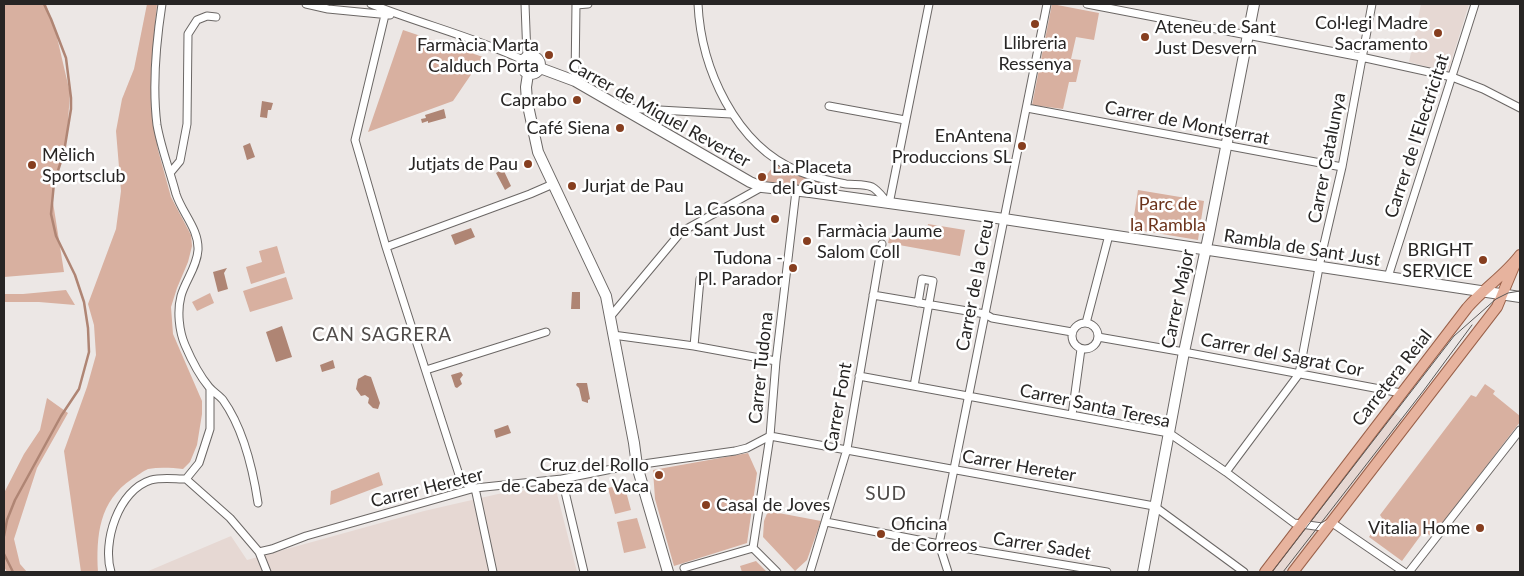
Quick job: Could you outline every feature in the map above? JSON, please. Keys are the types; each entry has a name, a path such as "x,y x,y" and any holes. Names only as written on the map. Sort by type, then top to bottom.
{"main road":[{"name":"Carretera Reial","path":"1265,572 1467,308 1519,257"},
{"name":"Carretera Reial","path":"1293,572 1496,307 1519,257"}],"street":[{"path":"162,4 155,79 158,125 178,200 193,229 198,249 192,272 182,295 179,312 184,344 199,374 210,389 222,399 235,422 252,468 258,503"},
{"path":"306,4 385,15 396,14"},
{"path":"371,4 525,58 532,56 537,58 540,62 540,68 533,74 528,74 523,70 525,58 526,4"},
{"path":"576,81 576,4 588,4"},
{"path":"698,4 699,23 710,66 731,114 748,135 768,154 798,171 834,182 873,188 889,204"},
{"path":"889,204 929,4"},
{"name":"Carrer de la Creu","path":"948,572 939,544 1047,4"},
{"path":"1087,4 1361,57 1452,77 1483,89 1520,108"},
{"name":"Carrer Major","path":"1143,572 1168,433 1254,4"},
{"name":"Carrer Catalunya","path":"1226,472 1299,374 1342,167 1372,4"},
{"name":"Carrer de l'Electricitat","path":"1388,277 1476,4"},
{"path":"385,15 354,140 386,248 461,481 475,488 493,572"},
{"path":"170,173 180,161 187,124 188,34 198,20 207,16 216,17"},
{"name":"Carrer de Miquel Reverter","path":"540,68 576,81 750,182 762,187 780,190 838,196"},
{"path":"528,74 526,87 527,101 538,152 606,296 637,466 668,572"},
{"path":"830,106 905,120"},
{"path":"622,108 731,114"},
{"name":"Carrer de Montserrat","path":"1027,108 1342,167"},
{"path":"834,182 838,196"},
{"path":"386,248 553,184"},
{"path":"610,317 681,232 762,187"},
{"name":"Carrer Tudona","path":"753,548 770,436 776,361 796,191"},
{"name":"Rambla de Sant Just","path":"838,196 1004,219 1520,297"},
{"path":"1086,323 1109,235"},
{"name":"Carrer Font","path":"810,572 847,449 882,244"},
{"path":"694,346 700,279"},
{"path":"914,386 933,280 922,279 918,303"},
{"path":"873,295 984,314 992,318 1072,332"},
{"path":"1086,323 1095,328 1098,337 1092,347 1081,349 1073,342 1072,332 1078,325 1086,323"},
{"path":"426,370 546,332"},
{"path":"614,334 776,361"},
{"name":"Carrer del Sagrat Cor","path":"1098,337 1401,393"},
{"path":"1072,415 1081,349"},
{"name":"Carrer Santa Teresa","path":"859,376 1168,433 1226,472 1288,520 1300,524"},
{"path":"186,479 198,463 210,429 210,389"},
{"path":"1409,572 1520,430"},
{"name":"Carrer Hereter","path":"259,552 272,550 306,536 475,488 562,479 747,448 770,436 1154,506 1244,572"},
{"path":"111,572 108,562 108,542 119,510 127,498 138,487 151,480 186,479 230,518 259,552 267,572"},
{"path":"562,479 584,572"},
{"name":"Carrer Sadet","path":"826,522 939,544 1107,572"},
{"path":"1300,524 1322,527 1331,522 1404,572"},
{"path":"684,568 753,548 777,572"}],"shaded area":[{"name":"Col·legi Madre Sacramento","path":"1421,4 1469,4 1448,72 1409,62"},
{"path":"262,101 273,103 271,110 268,110 267,118 260,117"},
{"path":"444,109 446,118 422,123 421,119 426,118 425,115"},
{"path":"250,143 255,157 247,160 243,146"},
{"path":"503,169 511,186 505,190 496,173"},
{"path":"471,228 475,237 455,245 451,235"},
{"path":"227,268 224,273 228,289 218,292 213,272"},
{"path":"572,292 580,292 580,309 571,309"},
{"path":"282,326 292,357 276,362 266,332"},
{"path":"333,360 335,368 322,372 320,365"},
{"path":"461,372 463,375 460,379 462,384 457,388 451,375"},
{"path":"365,375 371,377 380,403 378,409 373,408 368,403 369,398 365,395 361,396 356,389 358,379"},
{"path":"577,383 587,383 590,399 588,403 582,401"},
{"path":"1393,412 1403,420 1325,522 1309,521"},
{"path":"508,425 511,433 496,438 494,430"},
{"path":"555,486 577,572 146,572 231,536 247,560 424,511 498,494"},
{"path":"1302,529 1319,530 1287,572 1269,572"}],"green space":[{"name":"Mèlich Sportsclub","path":"4,4 46,4 56,33 70,93 67,135 52,196 64,272 4,277"},
{"path":"147,4 157,4 151,69 151,105 158,150 171,197 191,235 192,246 171,307 173,334 202,401 202,414 197,445 190,462 183,469 148,469 132,479 112,498 106,509 99,533 98,572 81,572 64,451 87,387 96,355 94,325 88,304 116,229 121,191 116,131 122,99 134,69"},
{"path":"1052,4 1099,13 1094,40 1076,37 1071,59 1081,60 1076,82 1069,82 1063,109 1032,105"},
{"path":"403,30 483,57 453,101 368,132"},
{"path":"776,163 803,177 831,185 830,192 761,182"},
{"name":"Parc de la Rambla","path":"1138,190 1204,201 1198,240 1132,229"},
{"path":"928,224 965,230 960,256 888,243 890,234 925,240"},
{"path":"277,246 285,273 251,284 246,267 262,262 259,251"},
{"path":"286,277 293,299 250,312 243,291"},
{"path":"66,290 75,305 4,302 4,294"},
{"path":"210,293 214,303 197,311 192,302"},
{"path":"1485,384 1495,391 1493,394 1520,416 1520,422 1432,537 1424,531 1402,561 1369,537 1382,518 1380,515 1471,395 1476,397"},
{"path":"47,398 68,413 37,468 14,539 20,564 27,572 7,572 4,567 4,493 24,454 40,430"},
{"path":"748,453 757,473 747,543 674,566 655,499 653,470"},
{"path":"379,472 383,485 330,505 331,491"},
{"path":"624,484 631,510 615,514 608,488"},
{"path":"768,511 821,521 807,560 795,571 763,537 764,521"},
{"path":"637,518 646,548 624,553 617,522"},
{"path":"756,561 767,572 742,572 740,566"}],"waterway":[{"path":"4,536 7,520 15,500 61,416 79,389 89,352 84,302 75,275 56,236 51,214 54,183 64,152 71,98 66,58 44,4"},
{"path":"4,554 13,572"}],"tram line":[{"path":"1272,572 1454,336 1496,299 1508,293 1520,291"},
{"path":"1283,572 1472,325"}],"place":[{"name":"Llibreria Ressenya","path":"1035,24"},
{"name":"Col·legi Madre Sacramento","path":"1438,33"},
{"name":"Ateneu de Sant Just Desvern","path":"1145,37"},
{"name":"Farmàcia Marta Calduch Porta","path":"549,55"},
{"name":"Caprabo","path":"577,100"},
{"name":"Café Siena","path":"620,128"},
{"name":"EnAntena Produccions SL","path":"1022,146"},
{"name":"Jutjats de Pau","path":"528,164"},
{"name":"Mèlich Sportsclub","path":"32,165"},
{"name":"La.Placeta del Gust","path":"762,177"},
{"name":"Jurjat de Pau","path":"572,186"},
{"name":"La Casona de Sant Just","path":"775,219"},
{"name":"Farmàcia Jaume Salom Coll","path":"807,241"},
{"name":"BRIGHT SERVICE","path":"1483,260"},
{"name":"Tudona - Pl. Parador","path":"793,268"},
{"name":"Cruz del Rollo de Cabeza de Vaca","path":"659,475"},
{"name":"Casal de Joves","path":"706,505"},
{"name":"Vitalia Home","path":"1480,528"},
{"name":"Oficina de Correos","path":"881,534"}],"district":[{"name":"CAN SAGRERA","path":"382,335"},
{"name":"SUD","path":"886,494"}]}
